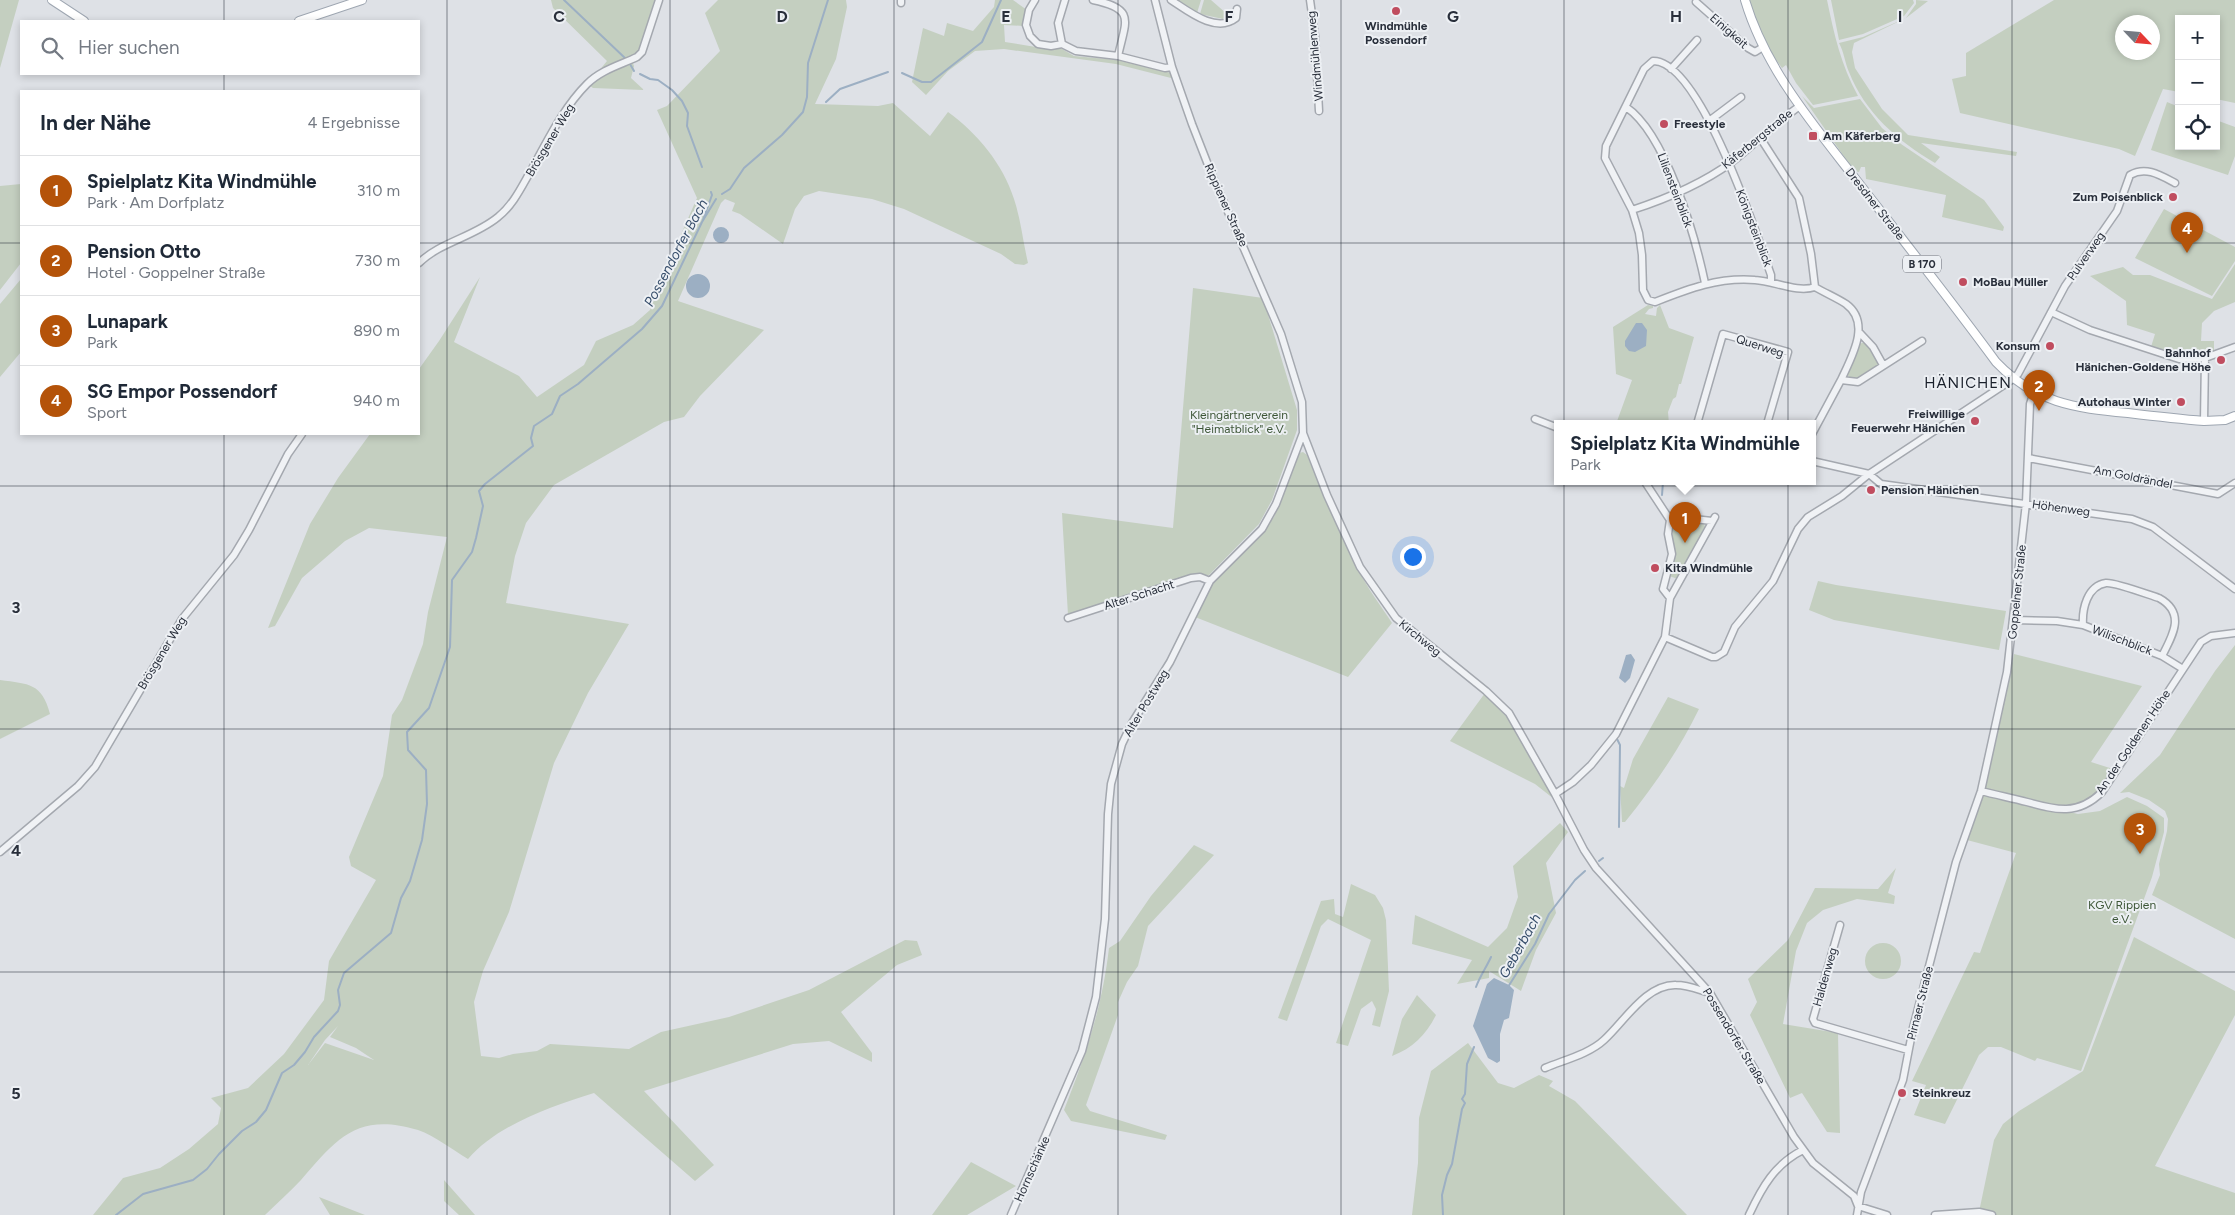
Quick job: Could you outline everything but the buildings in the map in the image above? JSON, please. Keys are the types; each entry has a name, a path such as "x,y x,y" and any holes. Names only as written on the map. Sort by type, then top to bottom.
{"main road":[{"path":"52,0 82,20"},
{"path":"302,20 362,0"},
{"name":"Dresdner Straße","path":"1745,0 1751,21 1763,48 1800,106 1996,362 2013,378 2034,392 2053,401 2074,407 2204,421 2226,420 2235,416"}],"street":[{"name":"Brösgener Weg","path":"420,263 427,255 477,231 498,217 515,199 570,106 587,84 598,75 637,57 642,52 659,0"},
{"path":"1034,0 1029,10 1026,25 1030,36 1038,44 1051,46 1062,44 1076,51 1118,56 1165,68 1172,67"},
{"path":"1062,44 1058,22 1064,0"},
{"path":"1093,0 1114,4 1124,13 1126,22 1118,56"},
{"name":"Rippiener Straße","path":"1155,0 1172,67 1212,175 1281,334 1303,408 1303,433"},
{"path":"1171,0 1191,14 1213,22 1232,22 1236,18 1236,9"},
{"name":"Windmühlenweg","path":"1310,0 1315,36 1319,111"},
{"name":"Einigkeit","path":"1696,2 1748,48 1755,52 1763,48"},
{"path":"1697,40 1671,69 1659,61 1648,64 1606,146 1605,158 1632,210 1642,255 1643,290 1651,302 1655,302 1705,283 1752,280 1799,288 1808,289 1815,287 1848,305 1855,314 1859,332 1873,347 1883,365"},
{"name":"Königsteinblick","path":"1671,69 1696,100 1730,163 1772,274 1771,282"},
{"path":"1709,121 1741,96"},
{"name":"Käferbergstraße","path":"1632,210 1656,202 1730,163 1800,106"},
{"name":"Liliensteinblick","path":"1626,107 1636,116 1655,140 1678,191 1705,283"},
{"path":"1761,138 1799,198 1806,226 1815,287"},
{"name":"Pulverweg","path":"2013,378 2024,362 2075,270 2117,211 2130,174 2139,170 2152,172 2175,183"},
{"path":"2051,312 2084,328 2179,359 2205,358 2235,347"},
{"path":"1816,427 1841,380 1859,332"},
{"name":"Querweg","path":"1698,420 1723,334 1788,352 1768,420"},
{"path":"1841,380 1858,382 1922,341"},
{"path":"2204,421 2205,358"},
{"path":"1665,637 1712,657 1716,657 1724,652 1736,627 1773,581 1798,529 1808,517 1842,496 1869,474 2013,378"},
{"name":"Goppelner Straße","path":"1981,791 2008,672 2026,503 2030,404 2034,392"},
{"path":"1535,419 1554,426"},
{"name":"Alter Postweg","path":"1052,1123 1082,1051 1100,978 1105,919 1108,814 1111,784 1122,744 1132,723 1170,662 1210,581 1262,528 1276,504 1303,433"},
{"name":"Kirchweg","path":"1303,433 1327,495 1360,567 1396,618 1486,691 1509,713 1556,794"},
{"name":"Brösgener Weg","path":"0,852 78,786 95,767 182,619 234,555 288,454 301,435"},
{"name":"Am Goldrändel","path":"2028,458 2218,494 2235,483"},
{"path":"1816,463 1869,474"},
{"name":"Höhenweg","path":"1869,474 1881,484 2026,503 2142,522 2153,527 2235,589"},
{"path":"1647,485 1670,520 1668,534 1672,554 1663,589 1670,598"},
{"path":"1556,794 1573,782 1610,742 1665,637 1670,598 1714,519 1685,518 1670,520"},
{"name":"Alter Schacht","path":"1068,618 1191,578 1200,577 1210,581"},
{"name":"Wilischblick","path":"2082,625 2089,595 2098,586 2107,583 2160,598 2167,602 2175,616 2175,626 2162,656"},
{"name":"Wilischblick","path":"2014,620 2057,621 2082,625 2162,656 2183,668"},
{"name":"An der Goldenen Höhe","path":"1981,791 2063,810 2084,806 2102,792 2183,668 2205,639 2211,636 2235,632"},
{"name":"Pirnaer Straße","path":"1857,1215 1861,1192 1903,1080 1908,1050 1956,862 1981,791"},
{"name":"Possendorfer Straße","path":"1556,794 1571,827 1596,868 1710,992 1803,1150 1826,1175 1854,1196 1858,1206"},
{"name":"Haldenweg","path":"1840,925 1813,1020 1815,1023 1908,1050"},
{"path":"1545,1068 1577,1055 1603,1041 1631,1010 1646,997 1662,988 1674,985 1710,992"},
{"name":"Hornschänke","path":"1011,1215 1052,1123"},
{"path":"1749,1215 1757,1198 1775,1170 1790,1157 1803,1150"},
{"path":"1858,1206 1887,1215"},
{"path":"1935,1215 1965,1215 1979,1212 1992,1215"}],"green space":[{"path":"0,0 19,0 0,68"},
{"path":"551,0 657,0 643,44 636,54 598,72 607,61 553,8"},
{"path":"718,0 846,0 847,7 836,59 815,104 878,106 893,103 930,136 948,112 959,120 988,150 1009,186 1020,223 1028,263 1024,265 1015,264 1001,254 904,209 872,199 819,191 804,196 795,209 783,244 740,214 732,211 735,203 725,199 721,203 678,301 764,330 700,396 684,417 664,422 554,485 526,523 515,556 506,603 629,624 588,693 554,763 509,912 483,971 474,1002 481,1056 499,1058 537,1051 550,1044 629,1049 661,1032 729,1017 809,990 905,940 917,941 922,955 897,965 841,1012 872,1053 872,1062 829,1041 793,1044 644,1091 714,1165 695,1181 594,1093 526,1118 494,1136 468,1159 437,1139 418,1130 397,1125 379,1124 364,1127 351,1132 338,1141 265,1215 93,1215 123,1178 160,1168 189,1149 218,1124 221,1108 211,1098 248,1088 284,1054 324,1000 329,961 376,880 351,866 349,857 383,776 392,715 402,700 423,644 428,612 447,537 369,528 345,541 302,578 275,626 268,628 310,524 338,478 369,435 420,435 420,368 480,277 454,342 519,376 537,397 584,365 596,341 633,325 650,310 657,289 697,198 657,110 667,106 720,51 705,13","holes":["338,1026 330,1037 356,1048 374,1060 325,1043 308,1065 325,1040"]},
{"path":"995,0 1013,0 1027,10 1024,26 1004,25 1005,42 1048,49 1062,49 1074,56 1117,60 1171,73 1171,78 1116,64 1004,49 975,51 948,71 926,95 912,82 923,28 944,36 947,23 973,31 994,7"},
{"path":"1177,0 1201,0 1197,13"},
{"path":"1204,0 1211,0 1227,14 1223,19 1200,14"},
{"path":"1749,0 1827,0 1835,37 1858,96 1813,105 1796,83 1786,65 1782,68 1771,52"},
{"path":"1831,0 1913,0 1914,3 1904,16 1863,34 1839,40"},
{"path":"1916,0 1928,1 1906,18 1916,4"},
{"path":"2054,0 2235,0 2235,103 2220,100 2220,15 2175,15 2175,91 2163,89 2135,156 2119,149 1960,113 1952,79 1966,76 1966,53"},
{"path":"1906,18 1854,43 1852,52 1855,68 1882,109 1908,135 2017,152 2016,156 1921,143 1940,157 1935,163 1908,145 1873,113 1856,87 1839,43 1863,37"},
{"path":"632,61 634,66 631,78 644,90 593,88 589,85 603,74"},
{"path":"1802,96 1814,108 1860,99 1882,128 1901,144 1984,200 2004,227 2003,231 1942,217 1946,195 1866,179 1865,167 1861,167 1859,172 1854,171"},
{"path":"2167,102 2175,105 2175,150 2220,150 2220,121 2235,127 2235,156 2228,175 2151,150"},
{"path":"20,184 20,264 0,290 0,186"},
{"path":"2164,209 2235,247 2235,261 2212,296 2135,258"},
{"path":"2235,264 2235,302 2214,311 2202,323 2201,341 2214,341 2214,352 2198,355 2175,354 2151,347 2155,334 2127,325 2126,301 2090,276 2123,267 2133,275 2150,275 2212,299"},
{"path":"20,280 20,353 0,377 0,304"},
{"name":"Kleingärtnerverein \"Heimatblick\" e.V.","path":"1193,288 1263,298 1297,410 1297,430 1272,500 1259,524 1209,575 1191,575 1180,578 1068,615 1062,513 1173,528"},
{"path":"1648,305 1653,306 1653,308 1649,309 1645,314 1656,316 1657,308 1660,305 1669,328 1694,337 1681,384 1679,384 1676,397 1673,399 1668,412 1669,420 1617,420 1632,380 1616,374 1613,327"},
{"path":"1865,342 1878,360 1878,365 1853,380 1847,375 1859,344"},
{"path":"1303,452 1307,455 1359,571 1392,623 1348,677 1195,617 1212,584 1259,537 1274,517 1299,453"},
{"path":"1678,522 1702,522 1705,526 1678,579 1669,576 1674,555 1673,525"},
{"path":"1818,581 2006,611 1999,650 1834,620 1809,610"},
{"path":"2235,645 2235,939 2152,895 2160,875 2159,864 2168,819 2165,811 2149,800 2129,792 2120,793 2160,755 2215,671"},
{"path":"2014,654 2142,686 2091,762 2113,769 2100,790 2090,800 2079,805 2053,806 2024,800 1985,788"},
{"path":"0,680 33,687 43,696 50,714 0,739"},
{"path":"1485,693 1508,715 1554,799 1535,784 1450,741"},
{"path":"1668,697 1699,709 1683,739 1646,795 1625,822 1622,822 1620,786 1624,788 1633,759"},
{"name":"KGV Rippien e.V.","path":"1985,792 2078,814 2100,811 2127,797 2147,806 2164,818 2164,832 2152,877 2081,1071 2037,1058 2035,1061 2001,1047 1988,1047 1979,1055 1945,1124 1914,1115 1926,1085 1912,1081 1974,952 1980,953 2016,853 1967,840"},
{"path":"1560,823 1568,832 1546,863 1556,913 1536,950 1521,991 1489,971 1489,978 1457,984 1472,960 1412,944 1415,915 1488,947 1507,928 1518,897 1513,866"},
{"path":"1194,845 1214,855 1148,926 1138,966 1127,982 1118,1002 1118,1015 1086,1105 1090,1111 1167,1135 1165,1140 1071,1121 1064,1110 1092,1030 1102,991 1109,948 1120,941 1151,896"},
{"path":"1896,868 1888,893 1895,896 1894,904 1857,899 1823,910 1807,923 1796,951 1783,1024 1838,1033 1840,1133 1827,1132 1802,1093 1790,1098 1750,1015 1757,1002 1748,979 1788,940 1815,888 1878,889"},
{"path":"1351,884 1375,895 1383,908 1386,920 1389,991 1380,1027 1372,1025 1376,1009 1372,1001 1361,1009 1348,1046 1336,1043 1371,940 1328,919 1321,926 1287,1021 1278,1018 1321,901 1334,899 1335,914 1343,917"},
{"path":"2134,937 2235,991 2235,1015 2155,1166 2235,1193 2235,1215 1992,1215 1979,1212 1994,1140 2003,1124 2019,1111 2083,1071"},
{"path":"1883,943 1890,944 1896,948 1900,954 1900,968 1896,974 1890,978 1883,979 1876,978 1870,974 1866,968 1865,961 1866,954 1870,948 1876,944"},
{"path":"1417,995 1436,1015 1428,1029 1413,1045 1392,1056 1402,1019"},
{"path":"1468,1043 1498,1083 1514,1088 1539,1075 1553,1081 1549,1086 1575,1101 1687,1215 1412,1215 1418,1163 1419,1118 1431,1071"},
{"path":"971,1162 1016,1186 967,1215 932,1215"},
{"path":"444,1180 475,1215 459,1215 444,1201"},
{"path":"319,1197 365,1215 330,1215"}],"water":[{"path":"721,227 729,235 721,243 713,235"},
{"path":"698,274 706,278 710,286 706,294 698,298 690,294 686,286 690,278"},
{"path":"1636,323 1642,323 1647,330 1646,346 1635,352 1629,351 1625,346 1625,341"},
{"path":"1631,654 1635,660 1630,678 1625,683 1619,678 1626,655"},
{"path":"1494,978 1509,985 1514,990 1509,1018 1504,1020 1500,1034 1500,1061 1497,1063 1488,1058 1473,1026 1487,984"}],"waterway":[{"path":"564,0 626,59"},
{"name":"Possendorfer Bach","path":"722,194 730,189 744,168 782,135 803,112 807,97 808,63 828,0"},
{"path":"902,73 922,82 931,82 982,42 1001,0"},
{"path":"630,64 634,71"},
{"path":"826,102 840,89 888,72"},
{"path":"640,74 650,79 658,80 672,90 682,101 688,113 687,126 702,167"},
{"name":"Possendorfer Bach","path":"703,220 712,195 711,192"},
{"name":"Possendorfer Bach","path":"116,1215 143,1194 193,1180 207,1169 242,1131 256,1122 266,1110 282,1073 294,1065 314,1037 338,1011 340,1005 338,990 344,973 391,933 401,898 410,881 422,840 427,804 426,770 408,750 407,732 429,708 450,647 452,580 472,552 483,506 479,491 485,484 533,446 531,438 534,426 552,414 560,396 578,384 642,329 662,306 702,222 716,199"},
{"name":"Geberbach","path":"1662,495 1663,485"},
{"name":"Geberbach","path":"1617,739 1620,745 1619,827"},
{"name":"Geberbach","path":"1599,861 1603,858"},
{"name":"Geberbach","path":"1508,987 1535,944 1549,914 1575,880 1585,871"},
{"path":"1476,987 1491,957"},
{"name":"Geberbach","path":"1443,1215 1442,1195 1452,1164 1462,1109 1465,1103 1462,1099 1465,1094 1467,1064 1474,1047"}],"place":[{"name":"Windmühle Possendorf","path":"1396,11"},
{"name":"Freestyle","path":"1664,124"},
{"name":"Am Käferberg","path":"1813,136"},
{"name":"Zum Poisenblick","path":"2173,197"},
{"name":"SG Empor Possendorf","path":"2187,253"},
{"name":"MoBau Müller","path":"1963,282"},
{"name":"Konsum","path":"2050,346"},
{"name":"Bahnhof Hänichen-Goldene Höhe","path":"2221,360"},
{"name":"Autohaus Winter","path":"2181,402"},
{"name":"Pension Otto","path":"2039,411"},
{"name":"Freiwillige Feuerwehr Hänichen","path":"1975,421"},
{"name":"Pension Hänichen","path":"1871,490"},
{"name":"Spielplatz Kita Windmühle","path":"1685,543"},
{"name":"Kita Windmühle","path":"1655,568"},
{"name":"Lunapark","path":"2140,854"},
{"name":"Steinkreuz","path":"1902,1093"}],"district":[{"name":"HÄNICHEN","path":"1968,383"}]}
